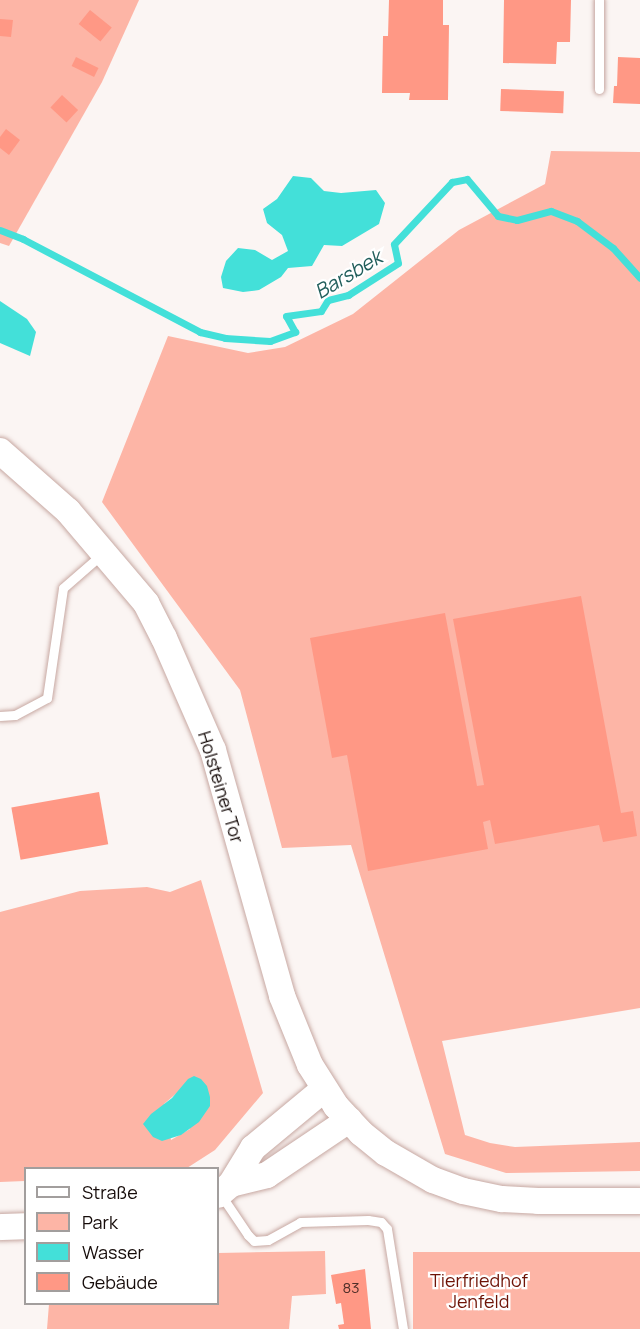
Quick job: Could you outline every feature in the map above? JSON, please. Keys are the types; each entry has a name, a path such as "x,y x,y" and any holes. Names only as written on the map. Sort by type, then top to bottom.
{"main road":[{"name":"Holsteiner Tor","path":"0,451 68,511 146,603 169,648 213,750 282,996 300,1043 324,1089 349,1120 386,1153 414,1171 463,1191 502,1199 640,1201"},
{"path":"223,1191 253,1148 324,1089"},
{"path":"223,1191 267,1175 349,1120"},
{"path":"0,1227 24,1226"}],"lane":[{"path":"599,0 599,89"},
{"path":"0,716 15,715 47,698 63,588 104,552"},
{"path":"223,1191 248,1235 254,1241 268,1240 300,1222 368,1220 381,1222 387,1229 403,1329"}],"green space":[{"path":"0,0 139,0 102,82 9,246 0,243"},
{"path":"551,151 640,152 640,1008 442,1041 465,1135 490,1143 515,1147 640,1142 640,1171 506,1173 445,1154 351,845 282,848 240,690 102,502 168,336 248,353 285,347 353,314 459,230 545,184"},
{"path":"201,880 263,1093 215,1150 189,1167 24,1167 24,1181 0,1182 0,912 80,891 147,887 170,892","holes":["179,1091 190,1129 171,1140 164,1104"]},
{"path":"325,1251 326,1294 292,1296 289,1329 47,1329 49,1305 219,1305 219,1253"},
{"name":"Tierfriedhof Jenfeld","path":"413,1252 640,1252 640,1329 413,1329"}],"water":[{"path":"293,176 311,178 324,191 341,193 376,190 385,203 379,224 342,246 324,245 312,266 288,268 281,277 259,290 243,292 223,288 221,277 226,261 238,248 255,250 272,260 288,251 282,235 267,223 263,209 277,199"},
{"path":"0,301 27,319 36,332 30,356 0,343"},
{"path":"194,1076 201,1079 207,1086 210,1106 199,1122 181,1135 162,1141 153,1137 143,1124 151,1114 172,1098 188,1079"}],"building":[{"path":"389,0 443,0 443,25 449,25 448,100 409,100 410,93 382,93 383,36 388,36"},
{"path":"504,0 571,0 570,42 557,42 556,64 503,63"},
{"path":"90,10 112,28 100,42 79,24"},
{"path":"0,19 13,20 11,37 0,36"},
{"path":"76,57 98,68 94,77 72,66"},
{"path":"618,57 640,58 640,104 613,103 614,86 617,86"},
{"path":"501,89 564,91 563,113 500,111"},
{"path":"62,95 78,110 66,122 50,107"},
{"path":"6,129 20,140 9,155 0,148 0,137"},
{"path":"581,596 621,813 633,811 637,836 603,842 599,825 495,844 490,820 483,822 488,849 368,871 347,755 332,758 310,638 445,613 477,786 484,785 453,619"},
{"path":"99,792 108,844 21,860 11,807"},
{"path":"365,1269 371,1329 339,1329 338,1325 344,1324 341,1303 336,1304 331,1275"}],"waterway":[{"name":"Barsbek","path":"0,230 23,239 200,332 225,338 270,341 295,332 286,316 321,311 328,300 348,295 398,263 394,244 452,182 467,179 498,216 517,220 551,211 577,221 613,248 640,278"}]}
